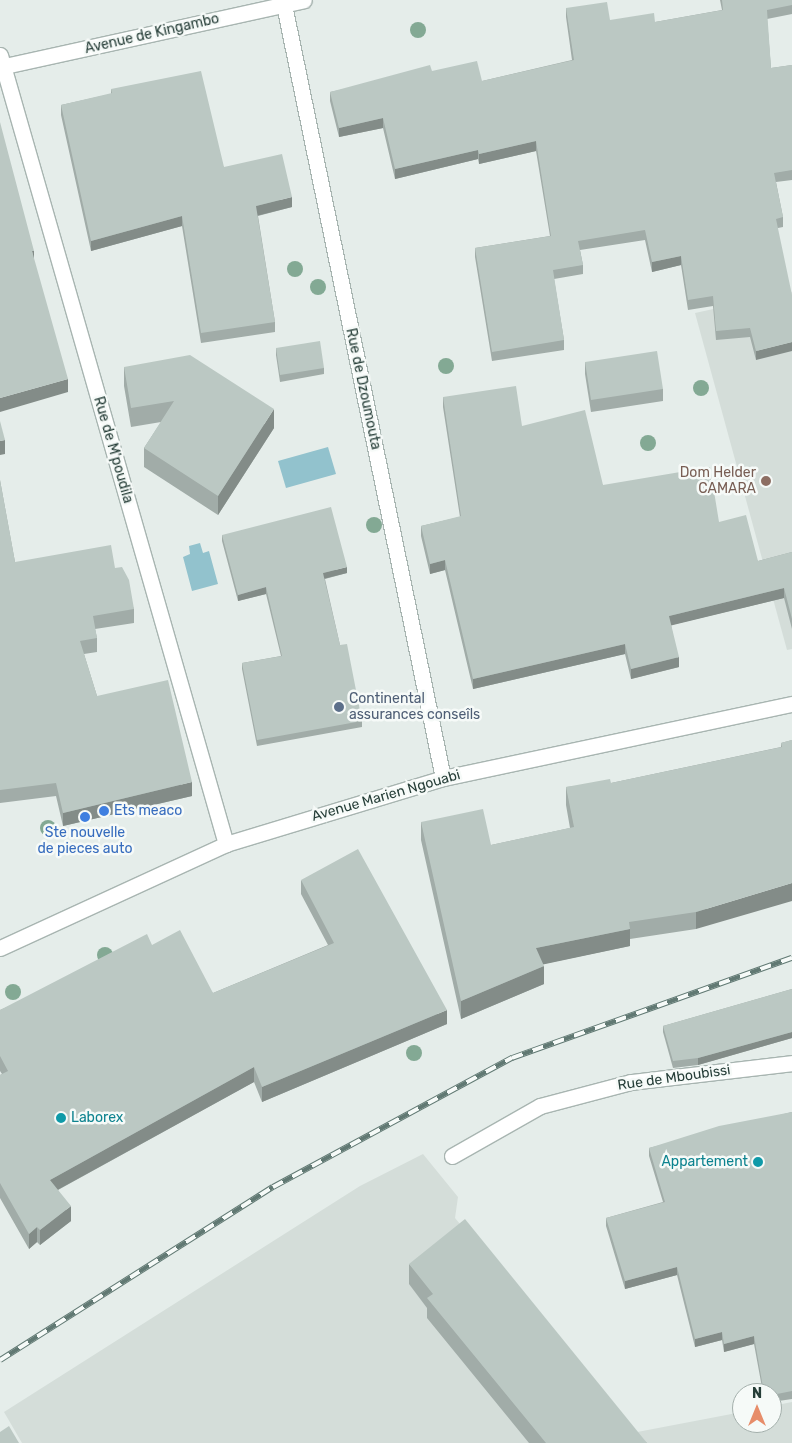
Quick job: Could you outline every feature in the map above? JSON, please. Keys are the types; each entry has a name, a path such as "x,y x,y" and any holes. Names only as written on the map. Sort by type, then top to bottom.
{"street":[{"name":"Avenue de Kingambo","path":"1,63 284,2 304,0"},
{"name":"Rue de Dzoumouta","path":"284,2 443,778"},
{"name":"Rue de M'poudila","path":"1,63 226,844"},
{"name":"Avenue Marien Ngouabi","path":"0,948 226,844 443,778 792,704"},
{"name":"Rue de Mboubissi","path":"452,1156 540,1106 631,1082 792,1063"}],"shaded area":[{"name":"Dom Helder CAMARA","path":"792,292 792,649 787,650 695,313"},
{"path":"423,1154 458,1197 455,1218 632,1433 732,1414 732,1433 782,1433 782,1404 792,1402 792,1443 22,1443 4,1412 360,1186"}],"water":[{"path":"328,447 336,474 286,488 278,461"},
{"path":"200,543 203,553 209,551 218,584 192,591 183,557 190,554 189,546"}],"building":[{"path":"722,0 792,0 792,5 767,10 771,68 792,65 792,170 774,173 783,217 776,219 792,295 792,342 756,351 750,328 716,331 713,296 688,300 681,256 652,262 645,230 578,241 583,265 553,270 564,340 492,352 475,248 551,236 536,141 479,154 478,150 395,169 383,118 339,128 330,92 430,65 432,71 477,61 482,81 574,60 566,8 607,2 610,20 654,13 655,22 723,10"},
{"path":"201,71 224,167 282,154 292,197 256,206 275,322 201,333 182,216 91,241 61,105 112,93 111,89"},
{"path":"0,122 34,251 32,251 68,379 0,398"},
{"path":"320,341 324,368 280,375 276,348"},
{"path":"657,351 663,389 591,400 585,362"},
{"path":"190,355 274,409 218,496 144,448 174,401 131,408 124,367"},
{"path":"516,386 522,426 585,410 603,485 710,467 719,522 746,515 758,561 792,552 792,619 784,588 669,616 679,657 631,669 625,644 473,679 445,560 430,564 421,526 461,516 443,397"},
{"path":"0,421 5,440 0,441"},
{"path":"0,480 15,562 111,545 115,568 122,567 129,580 134,609 93,616 97,638 80,641 97,696 168,680 192,782 63,813 56,783 0,790"},
{"path":"331,507 347,567 323,573 340,645 347,644 362,721 257,740 242,663 282,656 266,587 238,595 222,535"},
{"path":"792,740 792,883 696,912 629,922 630,929 536,948 544,966 461,1001 421,822 483,809 491,845 574,827 566,787 610,779 611,783 782,747 781,743"},
{"path":"358,849 447,1010 262,1087 254,1067 50,1180 71,1206 40,1230 37,1227 29,1234 0,1183 0,1075 8,1071 0,1056 0,1010 147,934 152,945 180,930 213,993 334,943 301,880"},
{"path":"792,989 792,1032 698,1058 673,1061 663,1026"},
{"path":"792,1112 792,1391 782,1393 782,1383 762,1383 754,1336 724,1344 722,1332 695,1339 677,1267 625,1281 606,1218 665,1202 649,1148 719,1126"},
{"path":"465,1219 647,1443 546,1443 427,1298 433,1294 409,1264"},
{"path":"9,1426 19,1443 0,1443 0,1432"}],"railway":[{"path":"0,1360 273,1187 512,1058 792,958"}],"place":[{"name":"Dom Helder CAMARA","path":"766,481"},
{"name":"Continental assurances conseîls","path":"339,707"},
{"name":"Ets meaco","path":"104,811"},
{"name":"Ste nouvelle de pieces auto","path":"85,817"},
{"name":"Laborex","path":"61,1118"},
{"name":"Appartement","path":"758,1162"}]}
